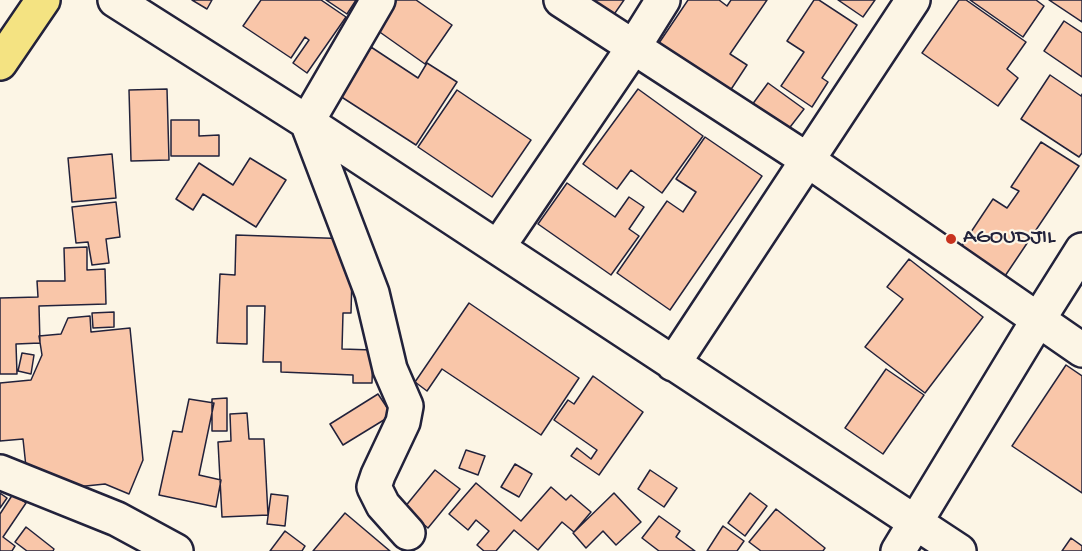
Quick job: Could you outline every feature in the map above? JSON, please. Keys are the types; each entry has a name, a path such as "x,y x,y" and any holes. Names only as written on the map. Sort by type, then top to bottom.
{"main road":[{"path":"0,63 43,0"}],"street":[{"path":"115,0 307,122 959,551"},
{"path":"307,122 378,0"},
{"path":"561,0 806,159 1082,350"},
{"path":"498,247 663,0"},
{"path":"673,364 806,159 913,0"},
{"path":"307,122 372,294 390,369 405,406 404,422 374,487 383,505 408,533"},
{"path":"898,551 1082,250"},
{"path":"0,472 117,519 176,551"}],"building":[{"path":"192,0 212,0 207,9"},
{"path":"261,0 321,0 346,17 307,73 293,63 309,40 305,37 291,58 243,26"},
{"path":"326,0 356,0 347,14"},
{"path":"393,0 416,0 452,25 425,64 374,28"},
{"path":"575,0 624,0 608,23"},
{"path":"688,0 719,0 727,6 731,0 767,0 730,54 747,65 728,94 657,46"},
{"path":"814,0 819,0 857,25 822,78 828,82 812,107 781,86 804,52 787,41"},
{"path":"838,0 875,0 863,17"},
{"path":"959,0 966,0 1026,42 1007,69 1018,78 998,106 922,53"},
{"path":"970,0 1036,0 1044,6 1023,37"},
{"path":"1049,0 1082,0 1082,22"},
{"path":"1064,21 1082,33 1082,77 1044,51"},
{"path":"371,47 418,78 427,63 457,82 416,145 340,96"},
{"path":"1050,75 1081,96 1082,94 1082,153 1079,157 1021,119"},
{"path":"768,83 804,109 784,135 749,109"},
{"path":"167,89 169,160 131,161 129,90"},
{"path":"638,89 703,136 662,193 631,170 617,189 583,164"},
{"path":"457,90 531,140 492,197 418,147"},
{"path":"171,120 199,120 199,136 219,135 219,156 171,156"},
{"path":"705,137 762,176 670,310 617,273 667,201 683,212 696,192 676,179"},
{"path":"1041,142 1079,166 1003,279 959,250 993,199 1007,208 1019,191 1011,187"},
{"path":"112,154 116,198 72,202 68,158"},
{"path":"250,158 286,180 256,227 203,194 193,210 176,199 199,163 233,185"},
{"path":"567,183 615,217 629,197 644,207 629,229 639,236 611,275 538,224"},
{"path":"116,202 120,237 106,239 109,263 92,265 88,242 76,243 72,207"},
{"path":"236,235 353,239 351,313 343,313 342,349 373,350 372,383 353,383 353,375 281,372 281,362 263,362 265,306 247,306 247,344 217,343 220,274 235,275"},
{"path":"87,247 87,270 105,269 106,304 39,306 40,343 16,344 17,374 0,374 0,298 38,297 37,281 65,281 64,248"},
{"path":"909,259 983,317 925,393 865,347 903,299 887,287"},
{"path":"469,303 579,378 541,435 442,369 427,391 415,382"},
{"path":"114,312 114,327 93,328 92,313"},
{"path":"90,316 91,332 130,328 143,460 129,494 105,484 76,487 26,467 23,439 0,441 0,383 31,380 42,355 39,336 61,334 68,318"},
{"path":"22,353 34,355 31,374 18,371"},
{"path":"1066,365 1082,376 1082,493 1012,446"},
{"path":"886,369 924,395 883,454 845,428"},
{"path":"593,376 643,412 599,475 571,456 577,448 591,459 597,450 554,420 568,400 574,404"},
{"path":"378,394 392,415 343,445 330,424"},
{"path":"227,398 227,431 212,431 212,399"},
{"path":"189,399 214,403 199,475 221,480 216,507 159,495 173,431 182,432"},
{"path":"247,413 249,439 264,439 268,515 222,517 218,442 231,441 230,414"},
{"path":"466,450 485,456 478,475 459,468"},
{"path":"515,464 532,474 519,497 501,487"},
{"path":"435,470 460,489 428,528 404,508"},
{"path":"650,470 677,488 664,507 638,489"},
{"path":"476,483 521,521 551,487 566,500 571,495 591,512 574,532 562,522 538,550 514,530 496,551 484,551 477,545 489,531 476,520 468,530 449,514"},
{"path":"0,493 7,498 0,508"},
{"path":"614,493 641,522 616,545 603,531 586,548 573,533"},
{"path":"750,493 767,506 745,536 728,523"},
{"path":"13,494 26,503 3,537 15,546 12,551 0,551 0,514"},
{"path":"271,494 288,496 285,526 267,524"},
{"path":"776,509 825,548 823,551 761,551 749,542"},
{"path":"345,513 390,551 313,551"},
{"path":"659,516 680,531 676,537 695,551 659,551 642,538"},
{"path":"723,526 744,541 737,551 707,551"},
{"path":"26,527 54,549 53,551 27,551 15,542"},
{"path":"285,531 305,546 302,551 270,551"},
{"path":"1071,538 1082,546 1082,551 1062,551"}],"place":[{"name":"AGOUDJIL","path":"951,239"}]}
